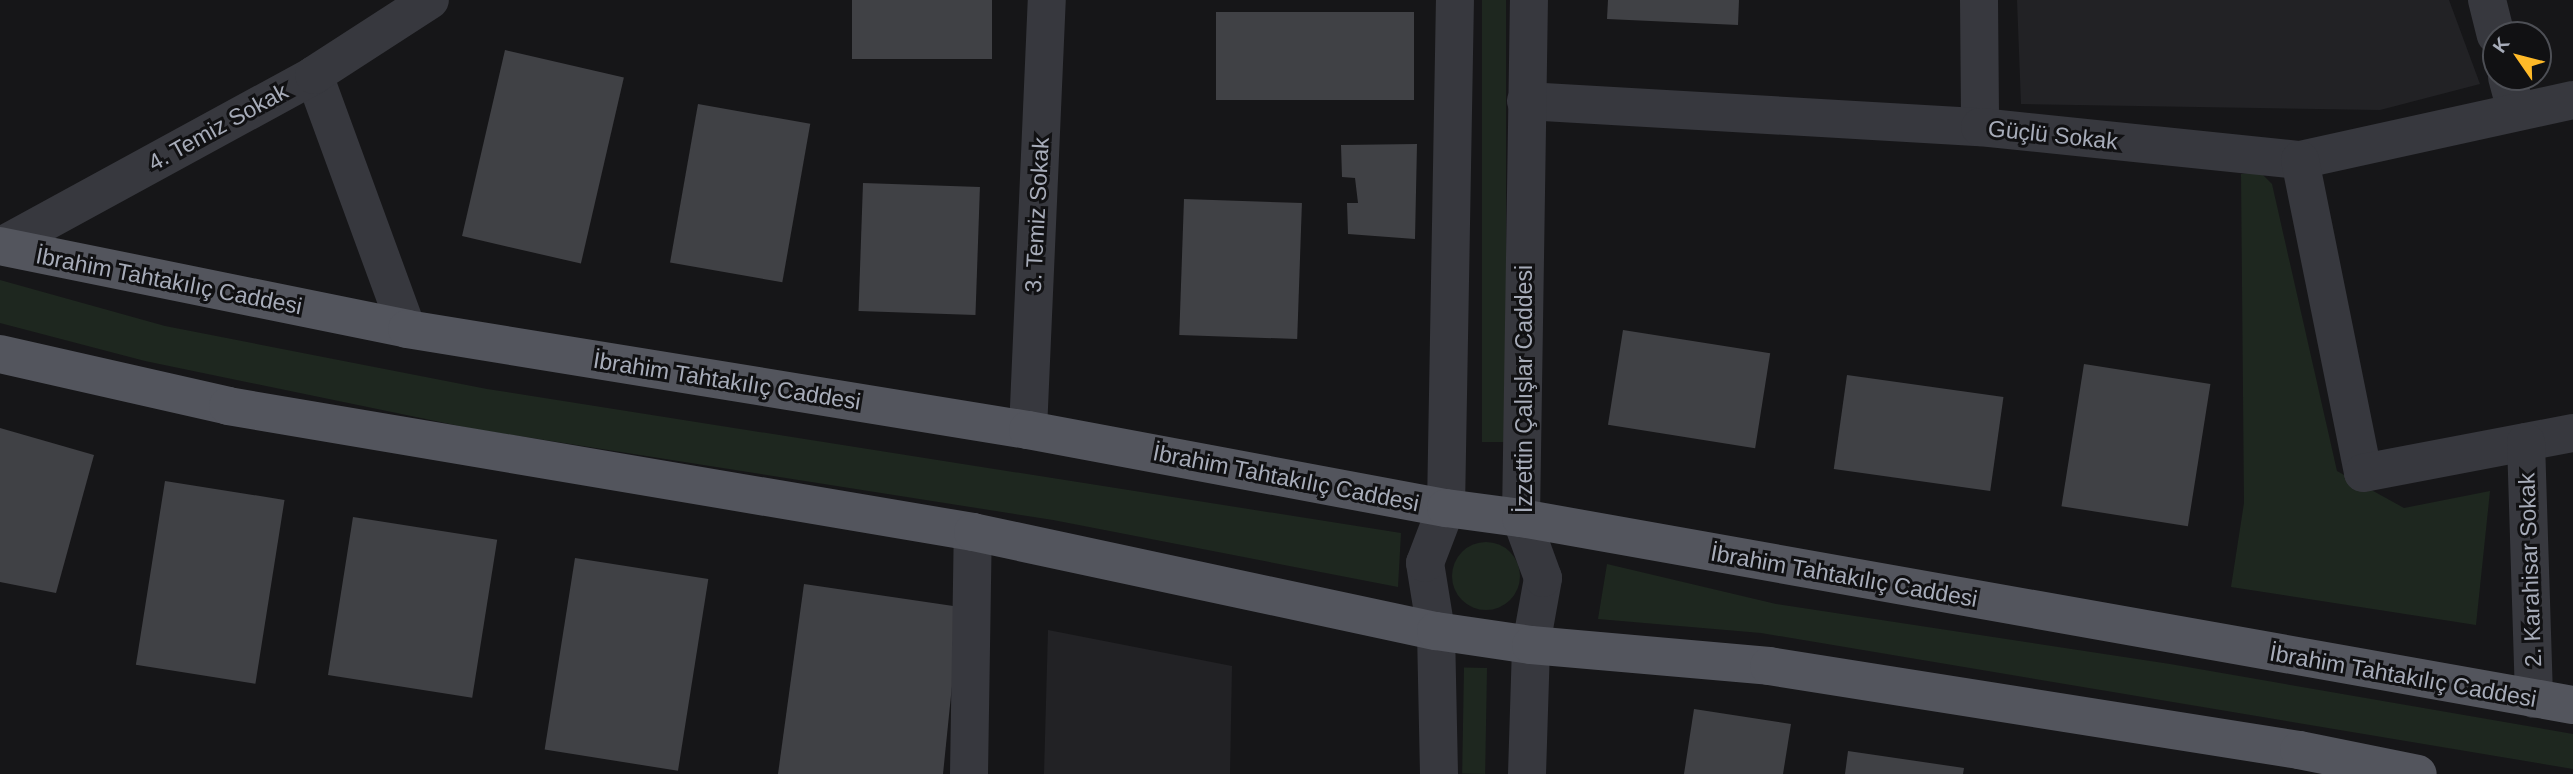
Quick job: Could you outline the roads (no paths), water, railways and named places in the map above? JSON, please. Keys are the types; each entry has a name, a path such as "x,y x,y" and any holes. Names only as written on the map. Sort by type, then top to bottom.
{"main road":[{"name":"İbrahim Tahtakılıç Caddesi","path":"1,246 407,329 1028,430 1446,508 1521,518 2573,705"},
{"path":"0,354 228,406 974,532 1436,631 1531,645 1769,666 2299,762 2418,774"}],"street":[{"name":"3. Temiz Sokak","path":"1028,430 1047,0"},
{"path":"1439,774 1436,631 1425,563 1446,508 1455,0"},
{"name":"İzzettin Çalışlar Caddesi","path":"1527,774 1531,645 1543,578 1521,518 1529,0"},
{"path":"1979,0 1980,127"},
{"path":"2487,0 2492,21"},
{"name":"4. Temiz Sokak","path":"1,246 314,75 421,2"},
{"path":"314,75 407,329"},
{"name":"Güçlü Sokak","path":"1526,102 1980,127 2300,160 2511,93 2573,100"},
{"path":"2300,160 2363,473 2573,433"},
{"name":"2. Karahisar Sokak","path":"2526,442 2534,699"},
{"path":"969,774 974,532"}]}
